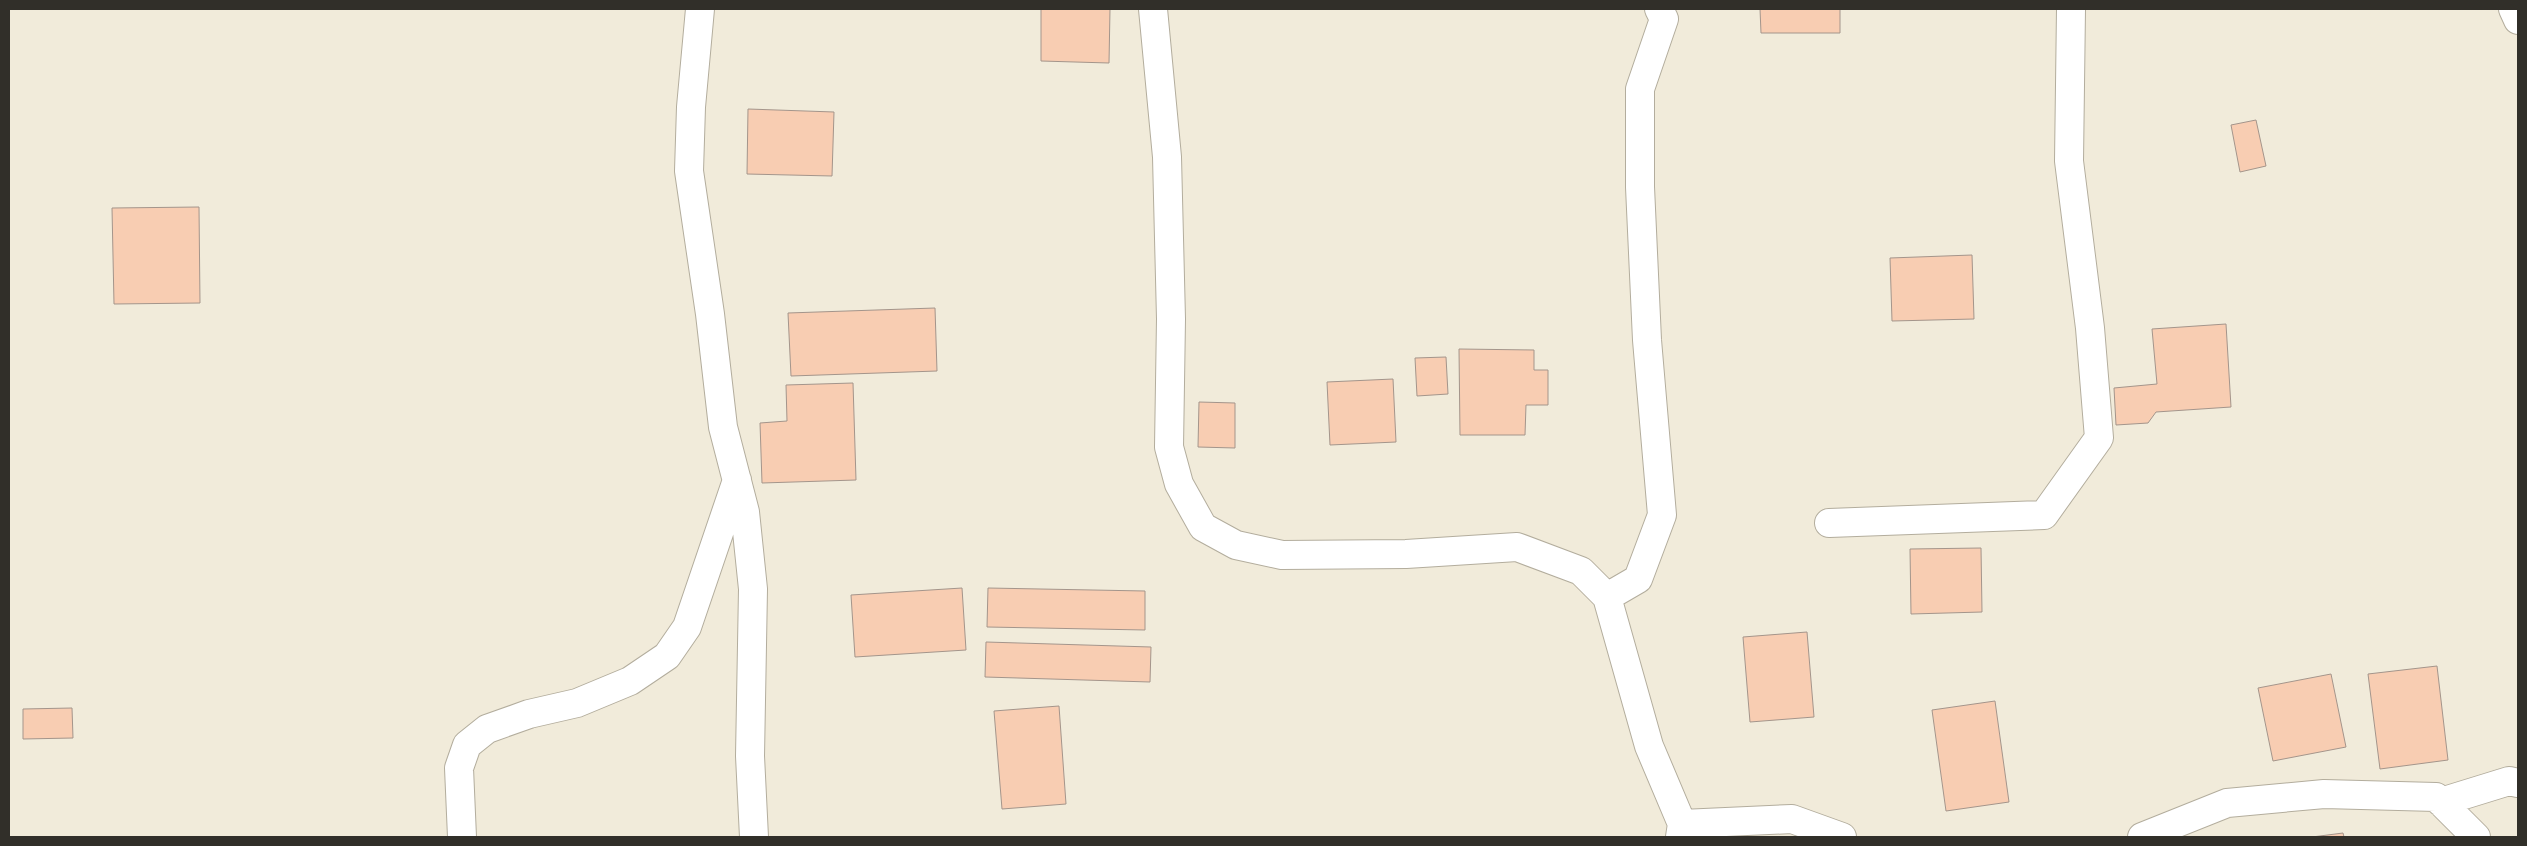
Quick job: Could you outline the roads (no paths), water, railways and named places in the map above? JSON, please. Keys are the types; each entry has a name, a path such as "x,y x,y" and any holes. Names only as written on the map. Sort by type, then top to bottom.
{"street":[{"path":"700,9 691,107 689,171 710,314 723,427 745,512 753,589 750,756 754,837"},
{"path":"1153,9 1166,157 1171,319 1169,448 1179,484 1203,527 1236,545 1282,554 1406,554 1517,547 1581,571 1608,597 1649,746 1681,830 1792,819 1842,837"},
{"path":"1608,597 1638,579 1662,515 1647,340 1640,187 1640,89 1664,20 1659,9"},
{"path":"1829,523 2044,515 2099,438 2090,328 2069,161 2071,9"},
{"path":"2513,9 2518,20"},
{"path":"462,837 459,768 467,744 487,729 529,714 577,703 630,680 667,656 687,627 737,480"},
{"path":"2441,802 2509,781 2518,783"},
{"path":"2142,837 2227,803 2324,794 2436,797 2476,837"}]}
